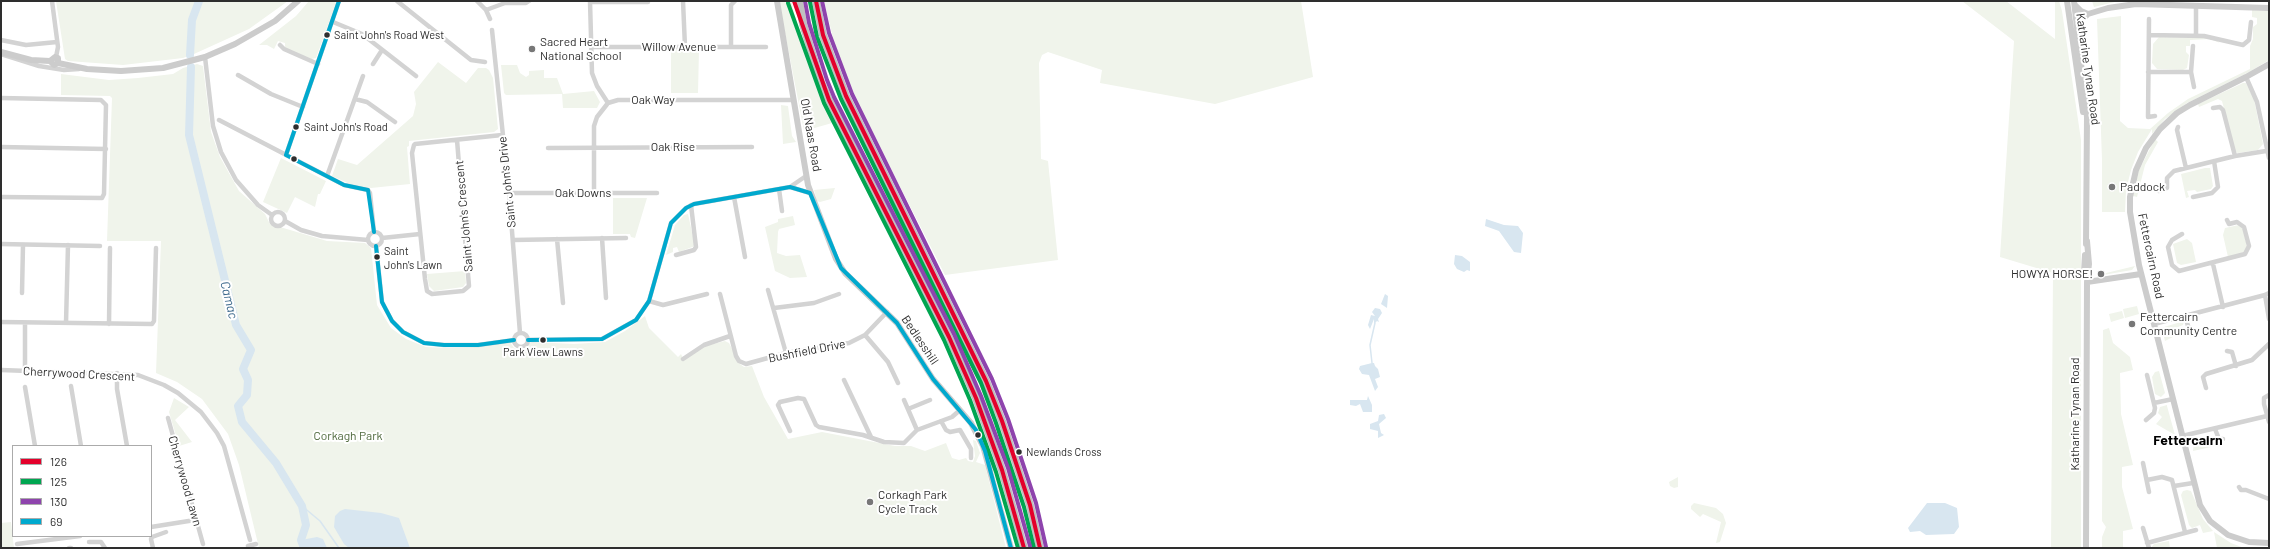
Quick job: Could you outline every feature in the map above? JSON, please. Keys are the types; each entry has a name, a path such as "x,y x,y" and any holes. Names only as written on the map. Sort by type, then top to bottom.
{"highway":[{"path":"794,1 803,24 821,82 829,100 949,337 976,398 1002,470 1024,548"},
{"path":"799,1 803,24"},
{"path":"816,1 824,35 846,96 986,381 1030,505 1040,548"}],"street":[{"path":"1,53 31,60 50,61 54,65 57,60 57,42 52,1"},
{"path":"1,53 52,68 121,71 163,68 205,57 258,31 298,1"},
{"path":"286,155 339,1"},
{"path":"397,1 471,60 485,62"},
{"path":"477,1 486,10 490,19"},
{"path":"486,10 505,2 526,3 529,1"},
{"path":"683,1 685,47"},
{"path":"731,46 731,5 735,1"},
{"name":"Old Naas Road","path":"777,1 810,193 841,268"},
{"path":"594,193 594,148 597,117 608,103 593,77 590,2 648,2"},
{"path":"2070,2 2079,10 2088,14 2108,8 2136,4 2159,3 2196,7 2252,4 2269,8"},
{"name":"Katharine Tynan Road","path":"2070,2 2078,29 2087,141 2087,241 2089,264 2087,281 2086,548"},
{"name":"Katharine Tynan Road","path":"2070,2 2087,141"},
{"path":"2196,7 2196,36"},
{"name":"Katharine Tynan Road","path":"2078,29 2080,22 2088,14"},
{"path":"2149,20 2148,117 2155,116"},
{"path":"333,22 353,29 416,76"},
{"path":"2149,35 2196,36 2242,45 2249,40 2251,22"},
{"name":"Saint John's Drive","path":"492,30 509,193 520,333"},
{"path":"1,40 26,45 57,42"},
{"path":"280,45 284,49 318,64"},
{"path":"2193,46 2191,72 2194,87"},
{"name":"Willow Avenue","path":"592,47 766,47"},
{"path":"373,64 382,50"},
{"path":"205,57 213,126 221,152 236,180 258,205 272,215"},
{"path":"57,60 87,69"},
{"name":"Fettercairn Road","path":"2269,64 2246,78 2177,113 2160,129 2146,148 2136,170 2130,197 2130,220 2141,274 2193,483 2204,513 2222,532 2243,541 2269,543"},
{"path":"2148,72 2191,72"},
{"path":"238,76 271,94 303,107"},
{"path":"327,176 363,76"},
{"path":"2246,78 2257,102 2266,151 2269,158"},
{"path":"1,98 61,98 104,102 106,105 106,149 104,194 102,198 1,197"},
{"path":"355,99 367,102 395,122"},
{"name":"Oak Way","path":"608,103 618,100 794,100"},
{"path":"2213,108 2220,107 2222,110 2235,156"},
{"path":"219,120 349,187 368,190 370,193 374,232"},
{"path":"2178,128 2177,130 2186,168"},
{"name":"Saint John's Crescent","path":"456,140 469,278 467,289 432,294 427,291 420,234 412,153 414,145 456,140 502,135"},
{"path":"1,147 106,149"},
{"name":"Oak Rise","path":"548,148 752,147"},
{"path":"2158,191 2167,188 2167,180 2170,173 2235,156 2266,151"},
{"path":"2193,198 2212,193 2218,187 2214,161"},
{"path":"528,340 602,339 636,320 648,303 670,223 678,213 691,205 790,187 806,176"},
{"path":"790,187 810,193"},
{"path":"779,189 782,211"},
{"name":"Oak Downs","path":"509,193 657,193"},
{"path":"734,197 745,257"},
{"path":"676,255 694,250 696,247 691,205"},
{"path":"272,215 280,212 285,217 285,221 301,230 322,236 368,240 370,244 376,246"},
{"path":"272,215 272,222 274,225 281,226 285,221"},
{"path":"2182,234 2172,240 2168,247 2174,267 2182,270 2213,264 2244,255 2249,246 2244,227 2237,222 2228,224 2227,220"},
{"path":"374,232 378,233 382,238"},
{"path":"368,240 368,236 374,232"},
{"path":"382,238 420,234"},
{"path":"376,246 380,244 382,238"},
{"path":"602,238 606,298"},
{"path":"513,240 626,238"},
{"path":"557,239 562,302"},
{"path":"1,244 100,246"},
{"path":"22,293 23,245"},
{"path":"66,323 68,245"},
{"path":"376,246 382,302 392,321 403,332 424,342 444,345 478,345 514,340"},
{"path":"110,248 110,324"},
{"path":"1,322 152,324 154,321 156,248"},
{"path":"2213,264 2223,307"},
{"name":"Bedlesshill","path":"841,268 887,312 904,333 933,379 971,423 983,446 1012,548"},
{"path":"2087,281 2141,274"},
{"path":"768,290 786,353"},
{"path":"648,303 664,305 707,294"},
{"name":"Bushfield Drive","path":"720,294 730,336 738,361 751,364 786,353 849,343 865,335 887,312"},
{"path":"774,308 814,303 839,294"},
{"path":"2154,324 2223,307 2267,294 2269,319"},
{"path":"2178,332 2189,329 2185,316"},
{"path":"25,323 25,372"},
{"path":"514,340 515,336 520,333 526,335 528,340"},
{"path":"865,335 888,362 898,383"},
{"path":"683,359 704,345 730,336"},
{"path":"514,340 516,344 520,346 524,345 528,340"},
{"path":"2206,388 2203,377 2206,374 2252,360 2269,344"},
{"path":"2227,351 2232,352 2236,366"},
{"name":"Cherrywood Crescent","path":"1,370 25,372 117,373 138,375 164,385 192,404 210,422 224,446 250,540"},
{"path":"117,373 117,389 127,445"},
{"path":"2146,420 2154,413 2154,403 2147,375"},
{"path":"844,380 871,437"},
{"path":"71,386 81,445"},
{"path":"25,387 35,445"},
{"path":"2269,395 2264,398 2264,404 2269,422"},
{"path":"790,431 778,406 780,402 798,398 804,400 816,425 819,427 871,437 884,442 904,443 917,430 942,421 960,410"},
{"path":"2154,403 2173,399"},
{"path":"904,400 917,430"},
{"path":"908,409 930,400"},
{"path":"2182,436 2267,416"},
{"name":"Cherrywood Lawn","path":"168,418 195,520 203,544"},
{"path":"942,421 946,430 950,432 960,430 971,449 970,458"},
{"path":"2215,428 2219,439 2223,439"},
{"path":"2143,462 2149,492"},
{"path":"2147,480 2168,478 2172,480 2185,532"},
{"path":"2174,486 2193,483"},
{"path":"2239,487 2241,490 2246,490 2269,499"},
{"path":"152,527 195,520"},
{"path":"2143,528 2148,545 2185,532 2196,530"},
{"path":"153,548 151,540 152,537 166,532"},
{"path":"17,544 66,537"},
{"path":"89,542 101,542 105,548"},
{"path":"249,548 248,546 256,544"}],"green space":[{"path":"56,1 288,1 249,29 194,54 183,58 123,65 68,61 65,59"},
{"path":"309,1 334,1 336,3 316,58 311,59 285,48 285,43 278,41 274,49 267,45 259,45 296,16"},
{"path":"779,1 791,1 806,59 832,123 804,131"},
{"path":"824,1 1301,1 1313,77 1215,104 1100,83 1102,70 1048,52 1042,55 1039,63 1041,159 1048,161 1058,260 945,275 853,94 835,46"},
{"path":"1962,1 2006,1 2055,39 2055,1 2059,1 2062,11 2081,140 2081,548 2051,548 2053,273 2000,257 2014,41"},
{"path":"2092,1 2119,1 2094,7"},
{"path":"2252,10 2269,11 2269,60 2251,71 2187,103 2165,119 2152,134 2152,129 2138,152 2131,170 2126,190 2125,212 2102,212 2102,160 2097,19 2121,16 2120,121 2128,128 2150,129 2168,113 2188,99 2250,69 2250,46 2253,39 2253,27 2257,24 2257,18 2252,17"},
{"path":"2159,37 2210,38 2220,43 2210,39 2190,40 2190,46 2186,46 2186,52 2189,55 2187,68 2183,70 2157,69 2152,63 2153,44"},
{"path":"671,49 699,50 698,93 671,93"},
{"path":"438,62 466,83 478,68 486,68 489,70 493,78 498,129 494,132 409,141 409,146 407,147 410,184 371,188 350,184 332,176 338,159 357,165 413,116 416,104 414,92"},
{"name":"Corkagh Park","path":"197,64 203,66 211,132 220,157 239,191 265,214 270,224 327,241 365,243 371,248 377,305 391,328 406,339 426,347 450,348 478,347 510,342 514,348 522,348 532,342 574,344 605,342 625,331 645,316 649,328 678,357 681,354 684,360 705,346 725,341 729,343 740,364 744,367 752,366 764,397 788,439 822,432 895,446 911,446 925,451 946,443 952,458 959,460 966,458 968,461 973,462 975,456 973,440 976,441 980,453 976,462 985,465 1006,548 259,548 239,465 228,434 202,399 177,382 156,373 161,241 107,241 112,98 110,96 61,95 61,74 109,80 138,78 173,74 183,68"},
{"path":"501,65 517,65 520,73 526,77 529,75 529,71 544,70 544,78 557,78 563,94 594,91 600,102 597,108 563,108 562,94 506,95 504,93"},
{"path":"2243,83 2246,83 2254,99 2263,144 2258,150 2238,153 2235,152 2222,101 2218,99 2199,107 2198,104"},
{"path":"781,105 788,106 792,136 796,142 783,144"},
{"path":"2155,139 2158,142 2145,165 2137,197 2133,196 2139,170"},
{"path":"281,158 326,181 320,194 318,194 315,207 295,197 287,213 263,202"},
{"path":"2210,168 2213,186 2211,189 2197,192 2195,190 2187,191 2189,197 2186,198 2181,174"},
{"path":"835,188 831,199 820,202 817,201 814,190"},
{"path":"613,198 647,198 635,238 631,237 630,234 613,234"},
{"path":"688,214 695,246 679,252 677,247 673,248 673,252 666,255 675,225 684,215"},
{"path":"793,216 795,225 779,229 777,253 786,256 800,255 807,277 790,278 775,271 765,227 778,222 778,219"},
{"path":"2239,225 2243,229 2247,247 2244,252 2228,257 2223,235 2225,228"},
{"path":"2187,239 2192,243 2196,262 2181,265 2177,263 2173,244"},
{"path":"2135,266 2132,270 2102,274"},
{"path":"465,271 466,283 463,287 434,291 429,286 427,274"},
{"path":"2137,306 2139,314 2125,318 2123,309"},
{"path":"2122,311 2124,318 2111,322 2109,314"},
{"path":"2184,321 2183,325 2173,329 2173,337 2165,341 2162,329"},
{"path":"2109,328 2113,343 2130,357 2133,370 2120,373 2121,414 2133,465 2122,467 2122,487 2133,529 2123,531 2123,548 2102,548 2102,537 2106,527 2102,521 2103,330"},
{"path":"2159,371 2165,393 2161,397 2155,394 2152,377 2155,372"},
{"path":"174,398 189,407 175,420 192,442 179,446 169,412"},
{"path":"2167,405 2175,435 2156,424 2162,417 2158,413 2160,407"},
{"path":"2211,436 2212,439 2209,440 2211,447 2193,451 2194,441"},
{"path":"1678,477 1678,487 1674,488 1670,486 1669,482"},
{"path":"2183,491 2191,491 2203,519 2213,531 2203,533 2200,525 2192,528 2189,525 2181,495"},
{"path":"1694,503 1716,508 1723,514 1726,523 1720,542 1716,543 1721,522 1703,514 1700,517 1691,509 1691,506"},
{"path":"11,522 14,548 1,548 1,523"},
{"path":"2214,532 2231,543 2244,548 2217,548"},
{"path":"2169,541 2170,548 2151,548 2154,544"}],"shaded area":[{"path":"1486,219 1504,225 1518,226 1523,233 1521,253 1514,252 1499,231 1485,226"},
{"path":"1455,255 1462,256 1470,262 1470,271 1467,270 1464,272 1457,269 1454,264"},
{"path":"1385,294 1388,296 1387,308 1381,304"},
{"path":"1375,308 1380,309 1382,313 1378,319 1379,322 1377,321 1374,324 1374,319 1370,329 1368,325 1371,315 1375,316 1372,312"},
{"path":"1374,363 1378,369 1380,377 1375,379 1378,387 1375,391 1369,375 1362,374 1359,369 1360,366"},
{"path":"1368,396 1372,405 1372,412 1363,412 1360,404 1356,406 1350,405 1350,400 1367,400"},
{"path":"1384,414 1386,418 1379,424 1381,433 1384,435 1378,438 1378,431 1370,429 1370,424 1378,421 1379,415"},
{"path":"1927,503 1945,503 1957,508 1959,527 1954,534 1926,535 1920,531 1910,532 1908,528"},
{"path":"345,509 381,513 399,518 410,548 349,548 344,544 334,527 335,516 340,511"},
{"path":"317,537 323,539 327,548 299,548 301,540"}],"waterway":[{"name":"Camac","path":"190,55 192,20 199,1"},
{"name":"Camac","path":"191,67 189,135 236,325 251,350 243,369 248,380 247,395 238,406 242,422 276,463 302,506 306,525 301,540 304,548"},
{"path":"1372,363 1370,345 1375,323"},
{"name":"Camac","path":"302,506 320,521 339,548"}],"transit line":[{"name":"69","path":"339,1 286,155 344,185 368,190 374,232"},
{"name":"126","path":"794,1 829,100 949,337 976,398 1002,470 1024,548"},
{"name":"130","path":"805,1 809,23 834,97 954,334 981,396 1008,468 1030,546"},
{"name":"126","path":"816,1 823,35 846,96 986,381 1002,421 1030,505 1040,548"},
{"name":"130","path":"822,1 829,33 852,94 992,379 1008,419 1036,503 1046,547"},
{"name":"125","path":"810,2 817,37 841,99 981,383 1024,507 1034,548"},
{"name":"125","path":"788,3 824,103 944,340 970,400 996,472 1018,548"},
{"name":"69","path":"528,340 602,339 636,320 649,301 671,223 686,208 694,204 790,187 810,193 841,268 897,323 933,379 976,430 985,451 1011,548"},
{"name":"69","path":"376,246 382,302 392,321 403,332 424,343 444,345 478,345 514,340"}],"place":[{"name":"Saint John's Road West","path":"327,35"},
{"name":"Sacred Heart National School","path":"532,49"},
{"name":"Saint John's Road","path":"296,127"},
{"name":"Paddock","path":"2112,187"},
{"name":"Saint John's Lawn","path":"377,257"},
{"name":"HOWYA HORSE!","path":"2101,274"},
{"name":"Fettercairn Community Centre","path":"2132,324"},
{"name":"Park View Lawns","path":"543,340"},
{"name":"Newlands Cross","path":"1019,452"},
{"name":"Corkagh Park Cycle Track","path":"870,502"}],"district":[{"name":"Fettercairn","path":"2188,440"}]}
